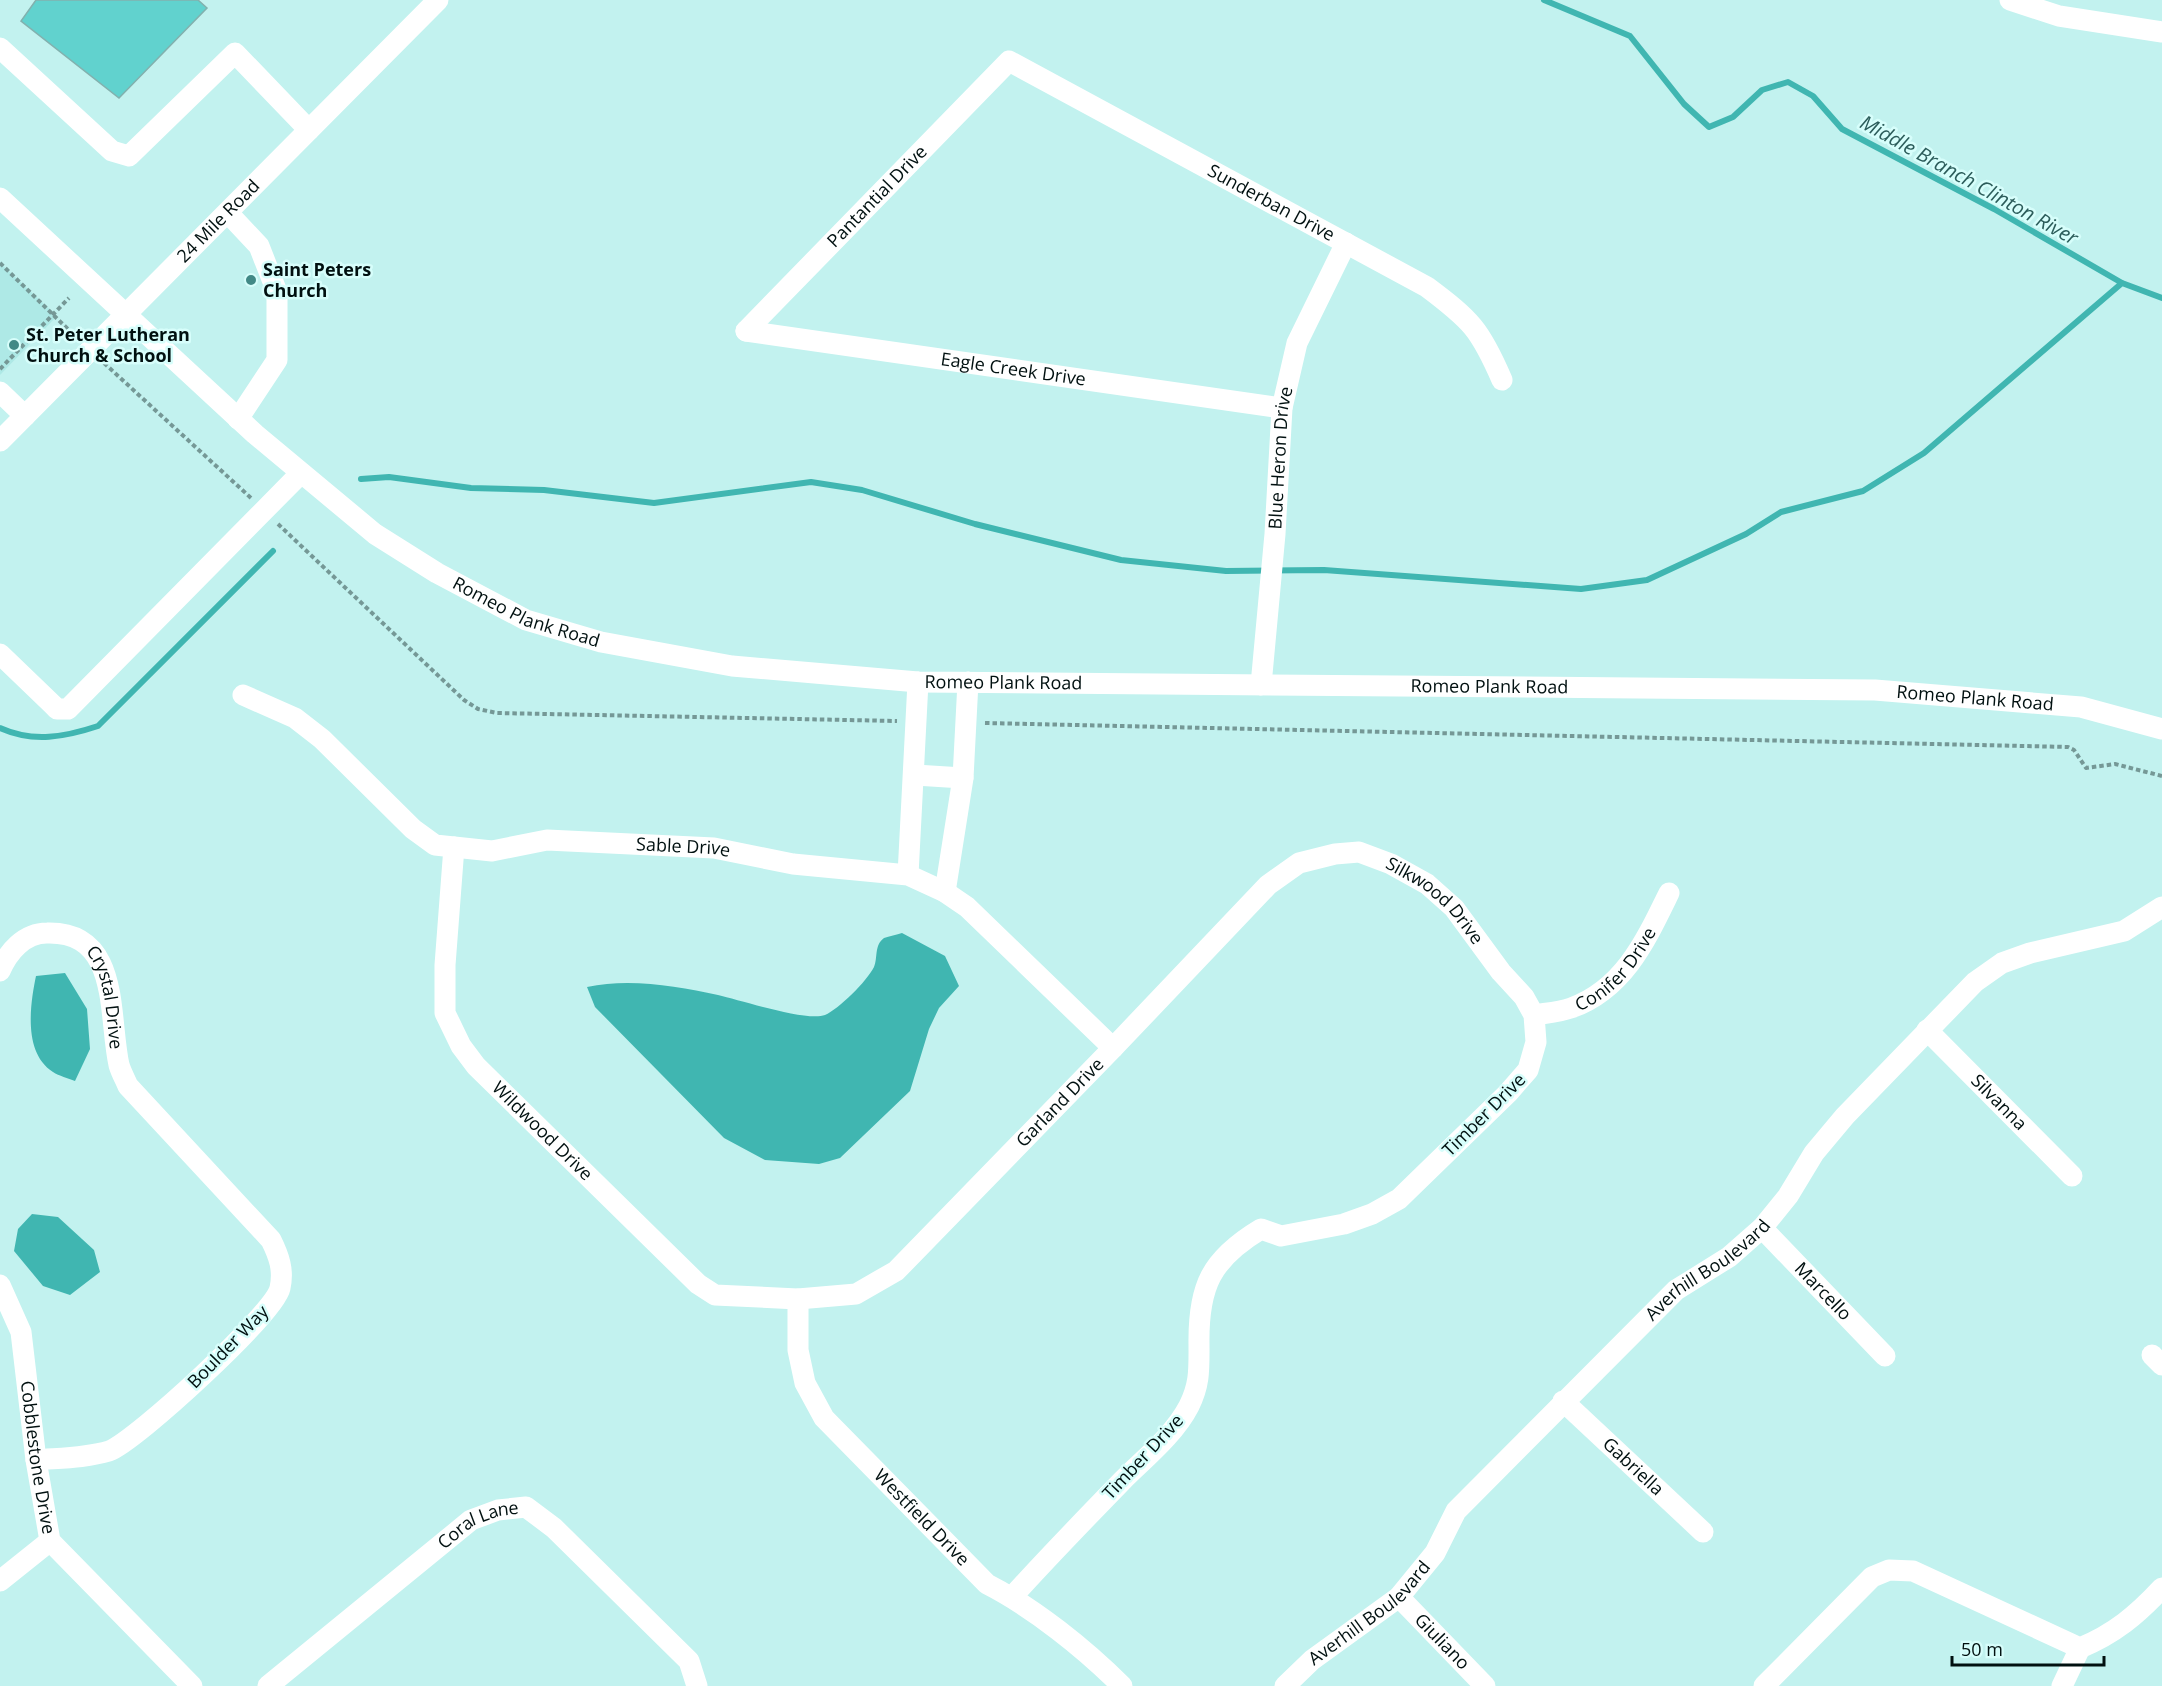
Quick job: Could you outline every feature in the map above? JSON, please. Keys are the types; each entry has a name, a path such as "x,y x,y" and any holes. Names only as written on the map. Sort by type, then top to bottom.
{"street":[{"name":"24 Mile Road","path":"0,441 438,0"},
{"path":"2010,0 2061,8 2162,32"},
{"path":"0,48 112,151 129,156 235,53 309,130"},
{"name":"Sunderban Drive","path":"1009,61 1427,287 1466,316 1486,344 1502,380"},
{"name":"Pantantial Drive","path":"746,331 1009,61"},
{"name":"Romeo Plank Road","path":"0,198 238,418 375,534 437,573 526,620 601,642 732,666 918,682 1875,690 2081,707 2162,729"},
{"path":"228,213 259,246 277,292 277,360 238,418"},
{"name":"Blue Heron Drive","path":"1261,685 1275,534 1282,408 1298,343 1346,243"},
{"name":"Eagle Creek Drive","path":"746,331 1282,408"},
{"path":"0,393 25,417"},
{"path":"0,654 57,709 68,709 301,473"},
{"path":"908,875 915,775 918,682"},
{"path":"945,892 963,778 968,682"},
{"name":"Sable Drive","path":"243,695 295,718 322,739 413,829 435,845 492,851 547,840 714,849 793,864 908,875 945,892 967,907 1113,1048"},
{"path":"915,775 963,778"},
{"name":"Wildwood Drive","path":"454,847 445,965 445,1013 466,1053 476,1066 698,1284 715,1295 798,1299"},
{"name":"Silkwood Drive","path":"1299,863 1335,854 1359,852 1391,864 1427,884 1454,908 1534,1015"},
{"name":"Garland Drive","path":"798,1299 856,1294 896,1271 1268,885 1299,863"},
{"name":"Conifer Drive","path":"1534,1015 1569,1009 1598,996 1638,955 1669,893"},
{"name":"Averhill Boulevard","path":"1285,1686 1312,1660 1399,1597 1435,1553 1456,1510 1676,1290 1729,1257 1762,1228 1788,1196 1814,1153 1845,1116 1975,982 2002,963 2030,953 2124,931 2162,907"},
{"name":"Crystal Drive","path":"0,971 7,955 25,939 40,933 72,935 90,948 101,962 109,985 119,1066 128,1086"},
{"name":"Timber Drive","path":"1012,1597 1052,1552 1170,1433 1188,1408 1200,1381 1198,1331 1202,1292 1214,1267 1236,1244 1261,1229 1281,1236 1344,1224 1372,1214 1399,1198 1508,1093 1528,1070 1536,1042 1534,1015"},
{"name":"Silvanna","path":"1927,1030 2072,1176"},
{"name":"Boulder Way","path":"36,1460 110,1450 142,1429 198,1379 258,1319 280,1290 281,1262 271,1240 128,1086"},
{"name":"Marcello","path":"1762,1228 1885,1356"},
{"name":"Cobblestone Drive","path":"0,1285 21,1332 36,1460 50,1541 192,1686"},
{"name":"Westfield Drive","path":"798,1299 798,1350 805,1383 824,1418 987,1584 1012,1597 1106,1670 1122,1686"},
{"name":"Gabriella","path":"1563,1401 1703,1532"},
{"name":"Coral Lane","path":"268,1686 471,1520 498,1510 526,1507 554,1528 689,1661 697,1686"},
{"path":"0,1581 50,1541"},
{"path":"1764,1686 1872,1577 1889,1570 1913,1571 2080,1648"},
{"path":"2062,1686 2080,1648 2106,1637 2137,1615 2162,1588"},
{"name":"Giuliano","path":"1399,1597 1485,1686"}],"path":[{"path":"0,263 72,334"},
{"path":"0,369 69,298"}],"shaded area":[{"name":"St. Peter Lutheran Church & School","path":"0,263 57,316 0,375"}],"water":[{"path":"902,933 945,956 959,986 939,1008 929,1029 910,1091 840,1158 819,1164 765,1160 724,1138 595,1007 587,987 619,983 670,986 804,1016 825,1015 845,1001 870,973 874,967 877,948 881,941"},
{"path":"65,973 87,1009 90,1049 75,1081 55,1073 43,1064 33,1041 31,1028 36,976"},
{"path":"32,1214 58,1217 94,1250 100,1272 70,1295 43,1286 14,1251 18,1229"}],"building":[{"path":"36,0 198,0 207,8 119,98 21,21"}],"waterway":[{"name":"Middle Branch Clinton River","path":"1544,0 1630,36 1684,104 1709,127 1733,117 1762,90 1788,82 1813,96 1842,129 1994,209 2122,283 2162,298"},
{"path":"361,479 389,477 471,488 544,490 654,503 811,482 862,490 975,524 1121,560 1226,571 1324,570 1581,589 1647,580 1746,534 1781,512 1863,491 1924,453 2122,283"},
{"path":"0,728 25,736 49,737 98,726 273,551"}],"place":[{"name":"Saint Peters Church","path":"251,280"},
{"name":"St. Peter Lutheran Church & School","path":"14,345"}]}
